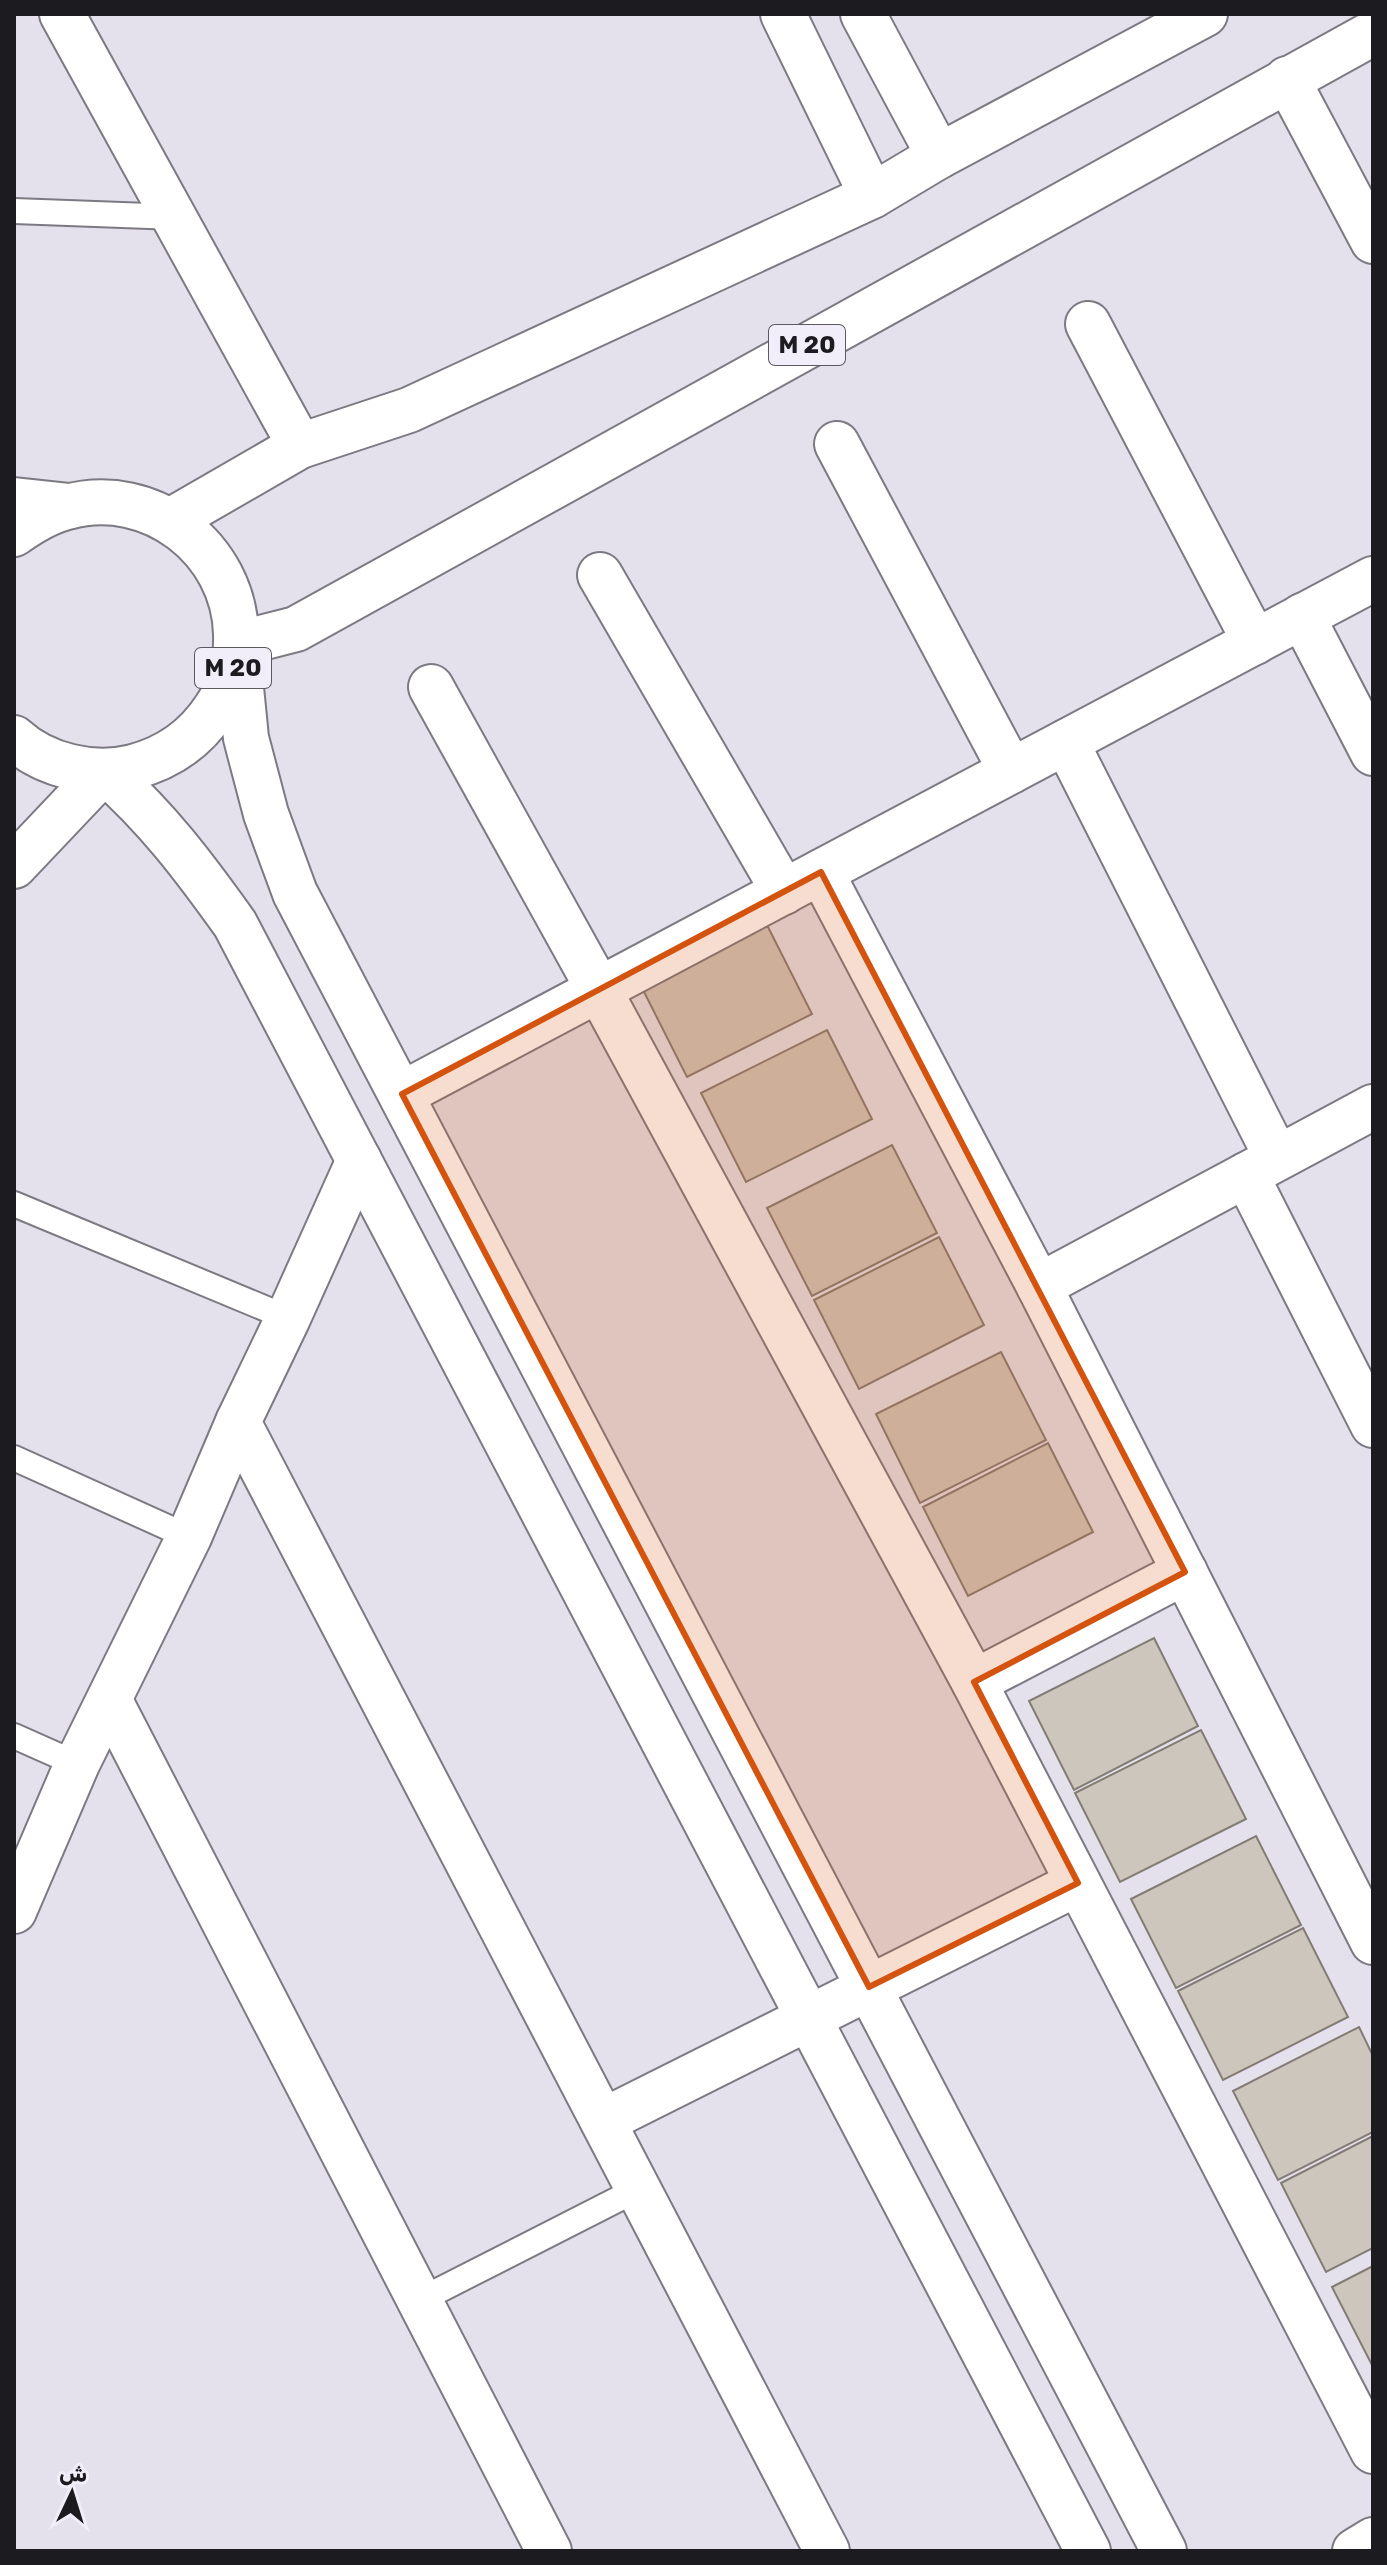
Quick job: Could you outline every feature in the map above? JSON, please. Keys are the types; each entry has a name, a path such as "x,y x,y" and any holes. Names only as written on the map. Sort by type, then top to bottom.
{"street":[{"path":"62,14 300,446"},
{"path":"783,14 872,196"},
{"path":"863,14 939,156"},
{"path":"170,521 300,446 409,410 872,196 939,156 1205,14"},
{"name":"M 20","path":"237,644 296,629 1373,33"},
{"path":"1287,79 1373,241"},
{"path":"1088,324 1255,642"},
{"path":"837,444 1011,771"},
{"path":"14,500 70,506"},
{"name":"M 20","path":"14,534 49,512 70,506 121,503 155,513 199,544 221,573 234,608 237,644 234,665 224,693 209,718 179,747 144,764 104,771 59,764 38,755 14,738"},
{"path":"600,575 802,882 1039,1286 1373,1942"},
{"path":"402,1094 1373,579"},
{"path":"1302,616 1373,753"},
{"path":"237,644 246,738 266,814 290,880 1164,2551"},
{"path":"431,687 974,1682 1373,2451"},
{"path":"1066,742 1261,1167 1373,1425"},
{"path":"14,866 104,771 139,801 190,861 235,924 1088,2551"},
{"path":"1039,1286 1373,1107"},
{"path":"14,1911 77,1764 189,1537 238,1422 359,1160"},
{"path":"238,1422 827,2551"},
{"path":"974,1682 1185,1572"},
{"path":"110,1701 549,2551"},
{"path":"603,2121 1078,1883"},
{"path":"1355,2551 1373,2540"}],"lane":[{"path":"14,211 176,217"},
{"path":"14,1204 288,1318"},
{"path":"14,1458 189,1537"},
{"path":"14,1736 77,1764"},
{"path":"420,2300 638,2189"}],"highlighted area":[{"path":"821,872 1185,1572 974,1682 1078,1883 869,1987 402,1094"}],"building":[{"path":"767,925 812,1014 687,1077 642,988"},
{"path":"827,1030 872,1119 746,1182 701,1093"},
{"path":"892,1145 937,1233 812,1296 767,1208"},
{"path":"939,1237 984,1325 859,1389 814,1300"},
{"path":"1001,1352 1046,1440 920,1503 876,1414"},
{"path":"1048,1443 1093,1532 968,1596 923,1507"},
{"path":"1154,1638 1198,1726 1074,1790 1029,1701"},
{"path":"1201,1730 1246,1819 1120,1882 1075,1793"},
{"path":"1256,1836 1301,1925 1176,1988 1131,1899"},
{"path":"1303,1928 1348,2017 1223,2080 1178,1991"},
{"path":"1359,2027 1373,2056 1373,2132 1278,2180 1233,2091"},
{"path":"1373,2136 1373,2248 1326,2272 1281,2183"},
{"path":"1373,2266 1373,2367 1332,2287"}]}
